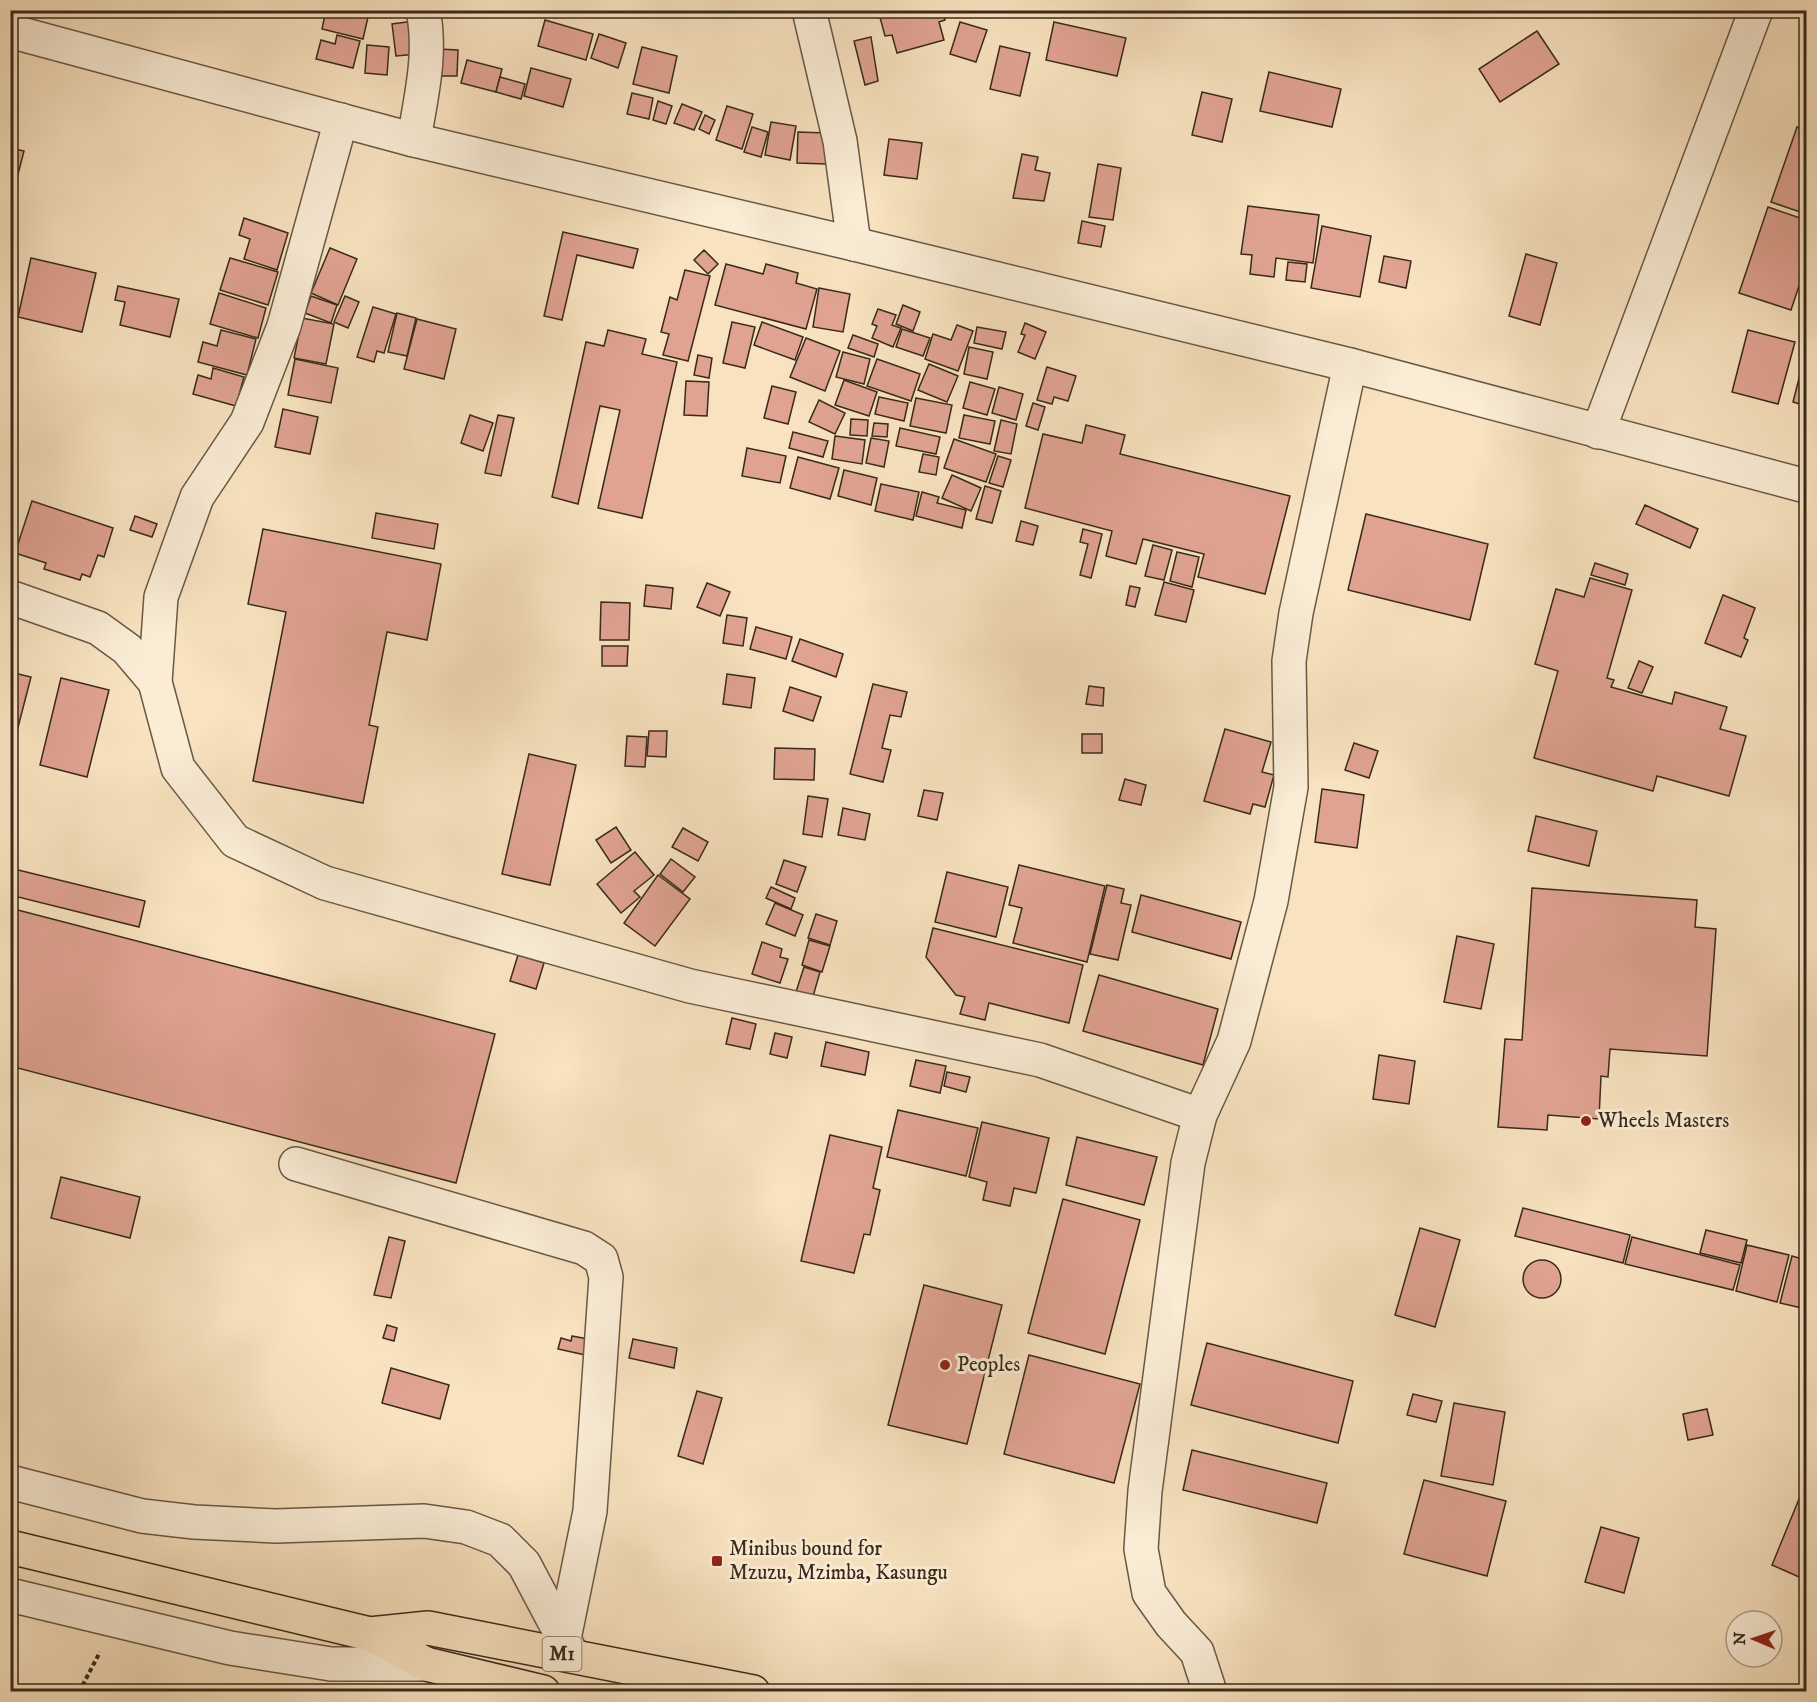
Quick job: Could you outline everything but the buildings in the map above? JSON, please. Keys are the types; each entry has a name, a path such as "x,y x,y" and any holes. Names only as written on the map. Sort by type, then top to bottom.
{"highway":[{"name":"M1","path":"10,1547 370,1634 426,1664 543,1692"},
{"name":"M1","path":"370,1634 428,1628 568,1647 753,1692"}],"street":[{"path":"414,140 428,56 428,34 423,10"},
{"path":"810,10 840,141 854,244"},
{"path":"1598,432 1756,10"},
{"path":"10,31 414,140 1350,365 1806,486"},
{"path":"341,120 284,327 247,422 197,496 161,597 155,682 178,768 235,841 325,884 690,986 1040,1060 1200,1115"},
{"path":"1210,1692 1197,1652 1171,1624 1149,1593 1141,1549 1145,1491 1188,1162 1200,1115 1234,1041 1271,901 1291,787 1289,661 1296,613 1350,365"},
{"path":"10,597 98,628 128,649 155,682"},
{"path":"296,1164 584,1248 601,1259 606,1277 590,1511 568,1647"},
{"path":"10,1482 142,1516 194,1522 276,1526 424,1521 466,1527 500,1540 524,1564 568,1647"},
{"path":"10,1595 230,1648 331,1664 426,1664"}],"path":[{"path":"79,1692 116,1621"}],"place":[{"name":"Wheels Masters","path":"1586,1121"},
{"name":"Peoples","path":"945,1365"},
{"name":"Minibus bound for Mzuzu, Mzimba, Kasungu","path":"717,1561"}]}
